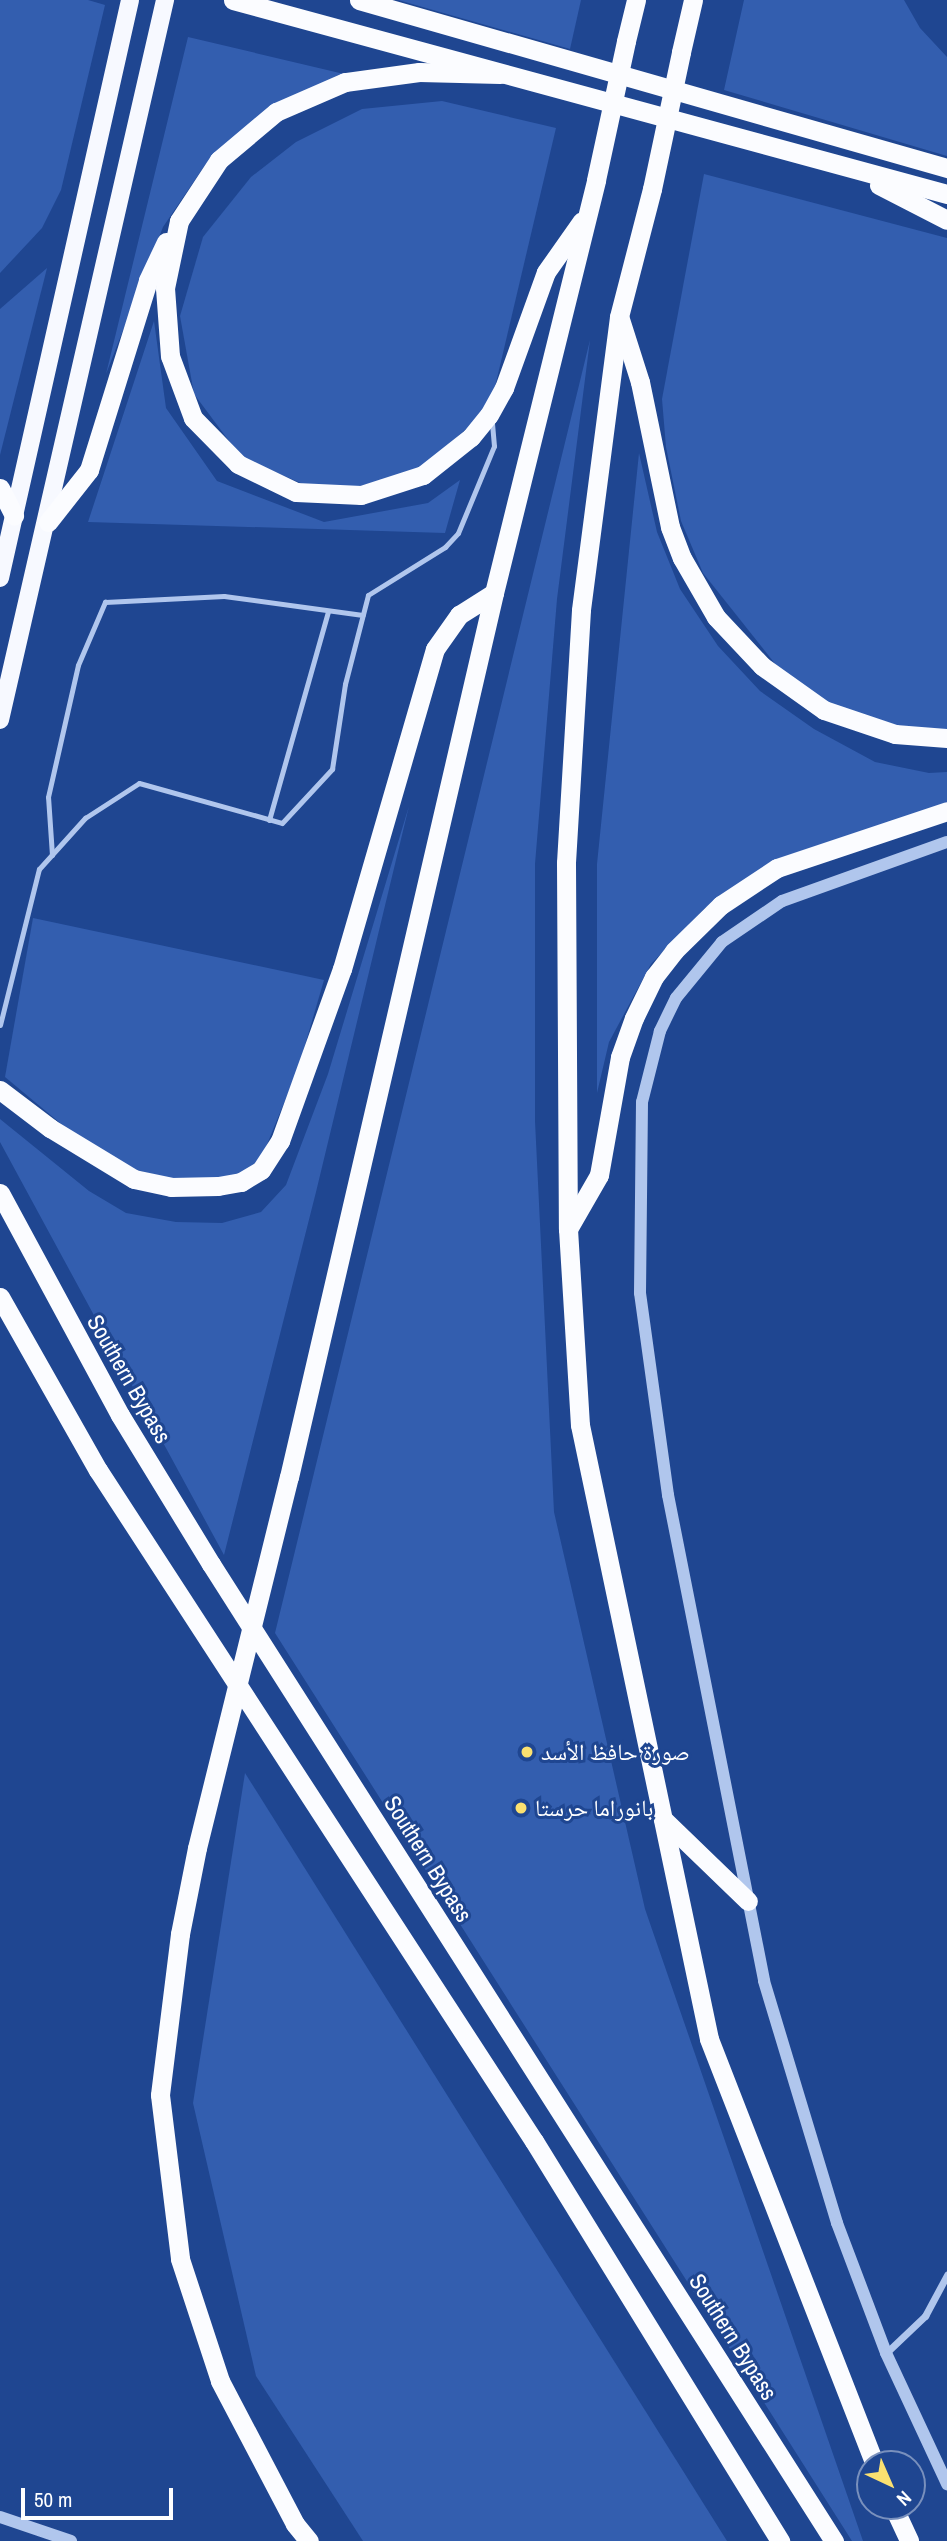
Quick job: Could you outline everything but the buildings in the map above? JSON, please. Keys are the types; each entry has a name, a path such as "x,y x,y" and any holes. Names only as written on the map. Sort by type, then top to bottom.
{"highway":[{"path":"233,0 947,194"},
{"path":"359,0 947,168"},
{"path":"309,2541 295,2524 220,2381 180,2259 160,2095 180,1934 197,1848 289,1477 494,593 596,180 636,0"},
{"path":"693,0 652,189 620,317 581,610 567,850 568,1228 580,1425 709,2039 870,2450"},
{"path":"48,522 89,470 148,280 195,190 237,143 276,112 309,95 382,75 500,74"},
{"path":"820,159 947,220"},
{"path":"179,221 166,288 170,356 193,418 238,464 296,492 361,495 423,475 471,437 489,415 504,388 546,272 587,215"},
{"path":"620,317 640,382 670,527 682,558 716,617 762,666 824,709 895,734 947,738"},
{"path":"0,488 14,516"},
{"path":"0,1090 50,1128 134,1179 172,1187 218,1186 241,1182 261,1170 280,1141 334,992 435,649 459,615 494,593"},
{"path":"568,1228 599,1175 620,1057 634,1018 653,977 674,951 721,905 777,868 947,811"},
{"name":"Southern Bypass","path":"0,1193 71,1329 155,1473 834,2541"},
{"path":"0,1297 97,1470 534,2141 780,2541"},
{"path":"663,1818 748,1900"},
{"path":"899,2520 909,2541"}],"main road":[{"path":"0,578 130,0"},
{"path":"0,720 48,522 165,0"}],"street":[{"path":"947,842 829,882 750,919 722,942 676,998 649,1066 642,1101 640,1293 668,1495 764,1981 837,2223 886,2353 947,2484"},
{"path":"886,2353 925,2316 947,2275"},
{"path":"0,2517 71,2541"}],"lane":[{"path":"0,1025 39,869 85,818 139,783 282,823 332,769 345,684 368,595 445,547 458,533 494,446 495,431 489,415"},
{"path":"51,855 48,797 78,665 105,602 224,596 363,615"},
{"path":"269,820 328,611"}],"shaded area":[{"path":"0,0 88,0 105,5 61,190 42,228 0,273"},
{"path":"398,0 581,0 570,49"},
{"path":"744,0 904,0 920,28 947,57 947,156 724,90"},
{"path":"188,37 361,78 312,89 205,165 163,227 106,374"},
{"path":"442,101 556,128 490,408 417,472 326,494 241,457 194,394 180,316 203,237 251,177 296,142 362,109"},
{"path":"704,174 947,238 947,739 926,739 829,704 780,670 703,573 681,521 666,447 662,399"},
{"path":"47,268 0,455 0,309"},
{"path":"154,321 166,408 217,481 324,522 428,503 460,480 445,533 88,522"},
{"path":"590,340 557,599 535,864 535,1121 554,1512 645,1909 863,2541 852,2541 275,1633"},
{"path":"639,453 657,532 680,589 718,646 760,691 814,729 875,762 929,773 947,772 947,810 778,867 705,908 651,964 609,1042 597,1093 597,864"},
{"path":"409,806 316,1192 224,1555 0,1142 0,1119 89,1191 126,1213 176,1222 222,1223 261,1212 286,1185 328,1074"},
{"path":"33,918 324,980 298,1069 261,1159 217,1190 108,1163 5,1077"},
{"path":"245,1773 727,2541 363,2541 256,2376 193,2103"}],"place":[{"name":"صورة حافظ الأسد","path":"527,1752"},
{"name":"بانوراما حرستا","path":"521,1808"}]}
